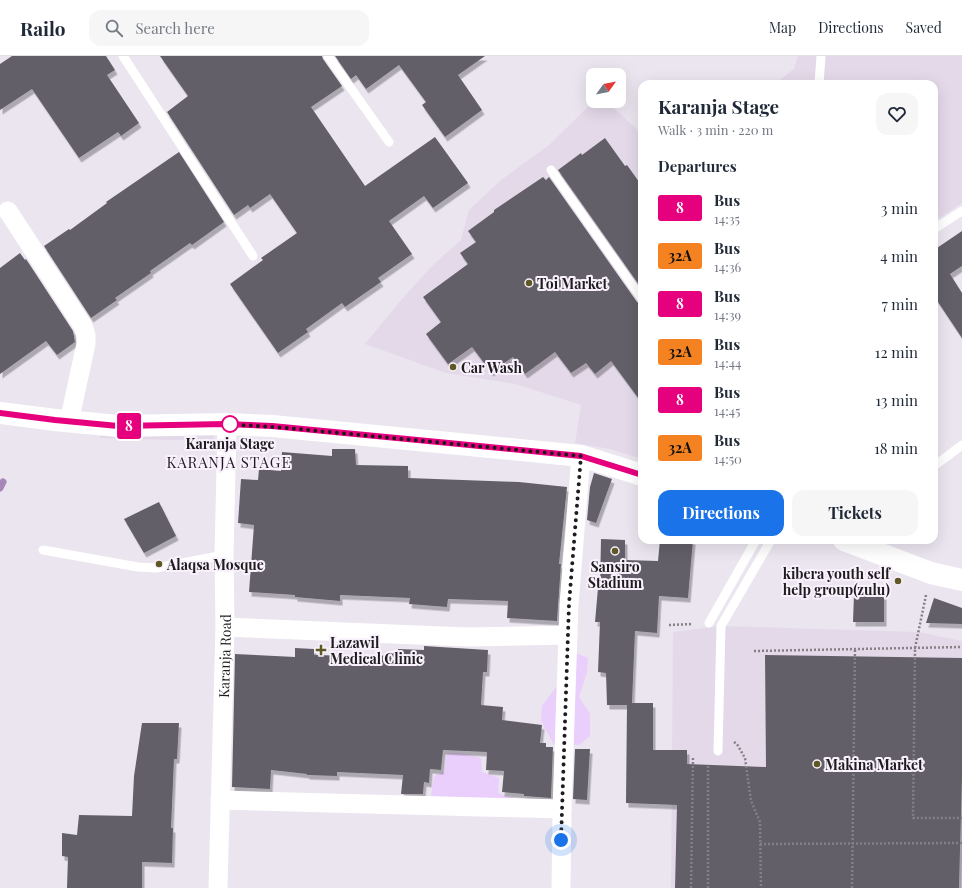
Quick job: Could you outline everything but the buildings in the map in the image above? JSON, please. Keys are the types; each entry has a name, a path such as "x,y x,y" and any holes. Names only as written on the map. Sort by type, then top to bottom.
{"street":[{"path":"8,211 83,326 86,335 86,344 69,422"},
{"path":"0,413 69,422 118,426 226,424 295,428 581,456 638,474"},
{"name":"Karanja Road","path":"218,888 225,627 224,555 226,424"},
{"path":"561,888 562,809 569,604 581,456"},
{"path":"865,544 876,546 931,573 962,580"},
{"path":"225,627 466,636 568,635"},
{"path":"220,800 562,809"}],"lane":[{"path":"123,56 253,256"},
{"path":"328,56 388,142"},
{"path":"819,80 821,56"},
{"path":"552,170 638,293"},
{"path":"938,226 962,211"},
{"path":"938,463 962,444"},
{"path":"709,623 754,544"},
{"path":"718,750 721,626 769,544"},
{"path":"43,550 138,567 156,568 224,555"}],"path":[{"path":"931,573 915,648 913,818 962,818"},
{"path":"669,625 709,623"},
{"path":"754,651 962,647"},
{"path":"852,888 855,649"},
{"path":"718,729 737,744 745,758 751,801 760,822 760,888"},
{"path":"691,888 693,756"},
{"path":"708,759 708,888"},
{"path":"760,844 962,843"}],"shaded area":[{"path":"798,56 962,56 962,203 938,218 938,80 780,80 794,69"},
{"name":"Toi Market","path":"587,108 614,108 638,130 638,458 610,449 575,443 581,405 516,384 446,373 365,344 402,299 432,266 461,240 469,210 501,180 549,145"},
{"path":"99,424 214,428 214,441 100,438"},
{"name":"Makina Market","path":"721,626 918,632 962,641 962,888 671,888 673,632"},
{"path":"578,654 588,658 587,672 579,697 590,714 590,736 579,745 554,745 541,721 542,706 564,677 557,658"},
{"path":"447,753 460,753 481,758 482,772 499,778 498,793 521,800 430,803 434,776 444,772"}],"waterway":[{"path":"0,488 3,482"}],"bus line":[{"name":"8","path":"0,413 86,424 118,426 226,424 272,426 581,456 638,474"}],"place":[{"name":"Toi Market","path":"529,283"},
{"name":"Car Wash","path":"453,367"},
{"name":"Karanja Stage","path":"230,424"},
{"name":"Sansiro Stadium","path":"615,551"},
{"name":"Alaqsa Mosque","path":"159,564"},
{"name":"kibera youth self help group(zulu)","path":"898,581"},
{"name":"Lazawil Medical Clinic","path":"321,650"},
{"name":"Makina Market","path":"817,764"}],"district":[{"name":"KARANJA STAGE","path":"229,462"}],"route":[{"path":"230,424 226,424 272,426 581,456 569,604 561,840"}]}
